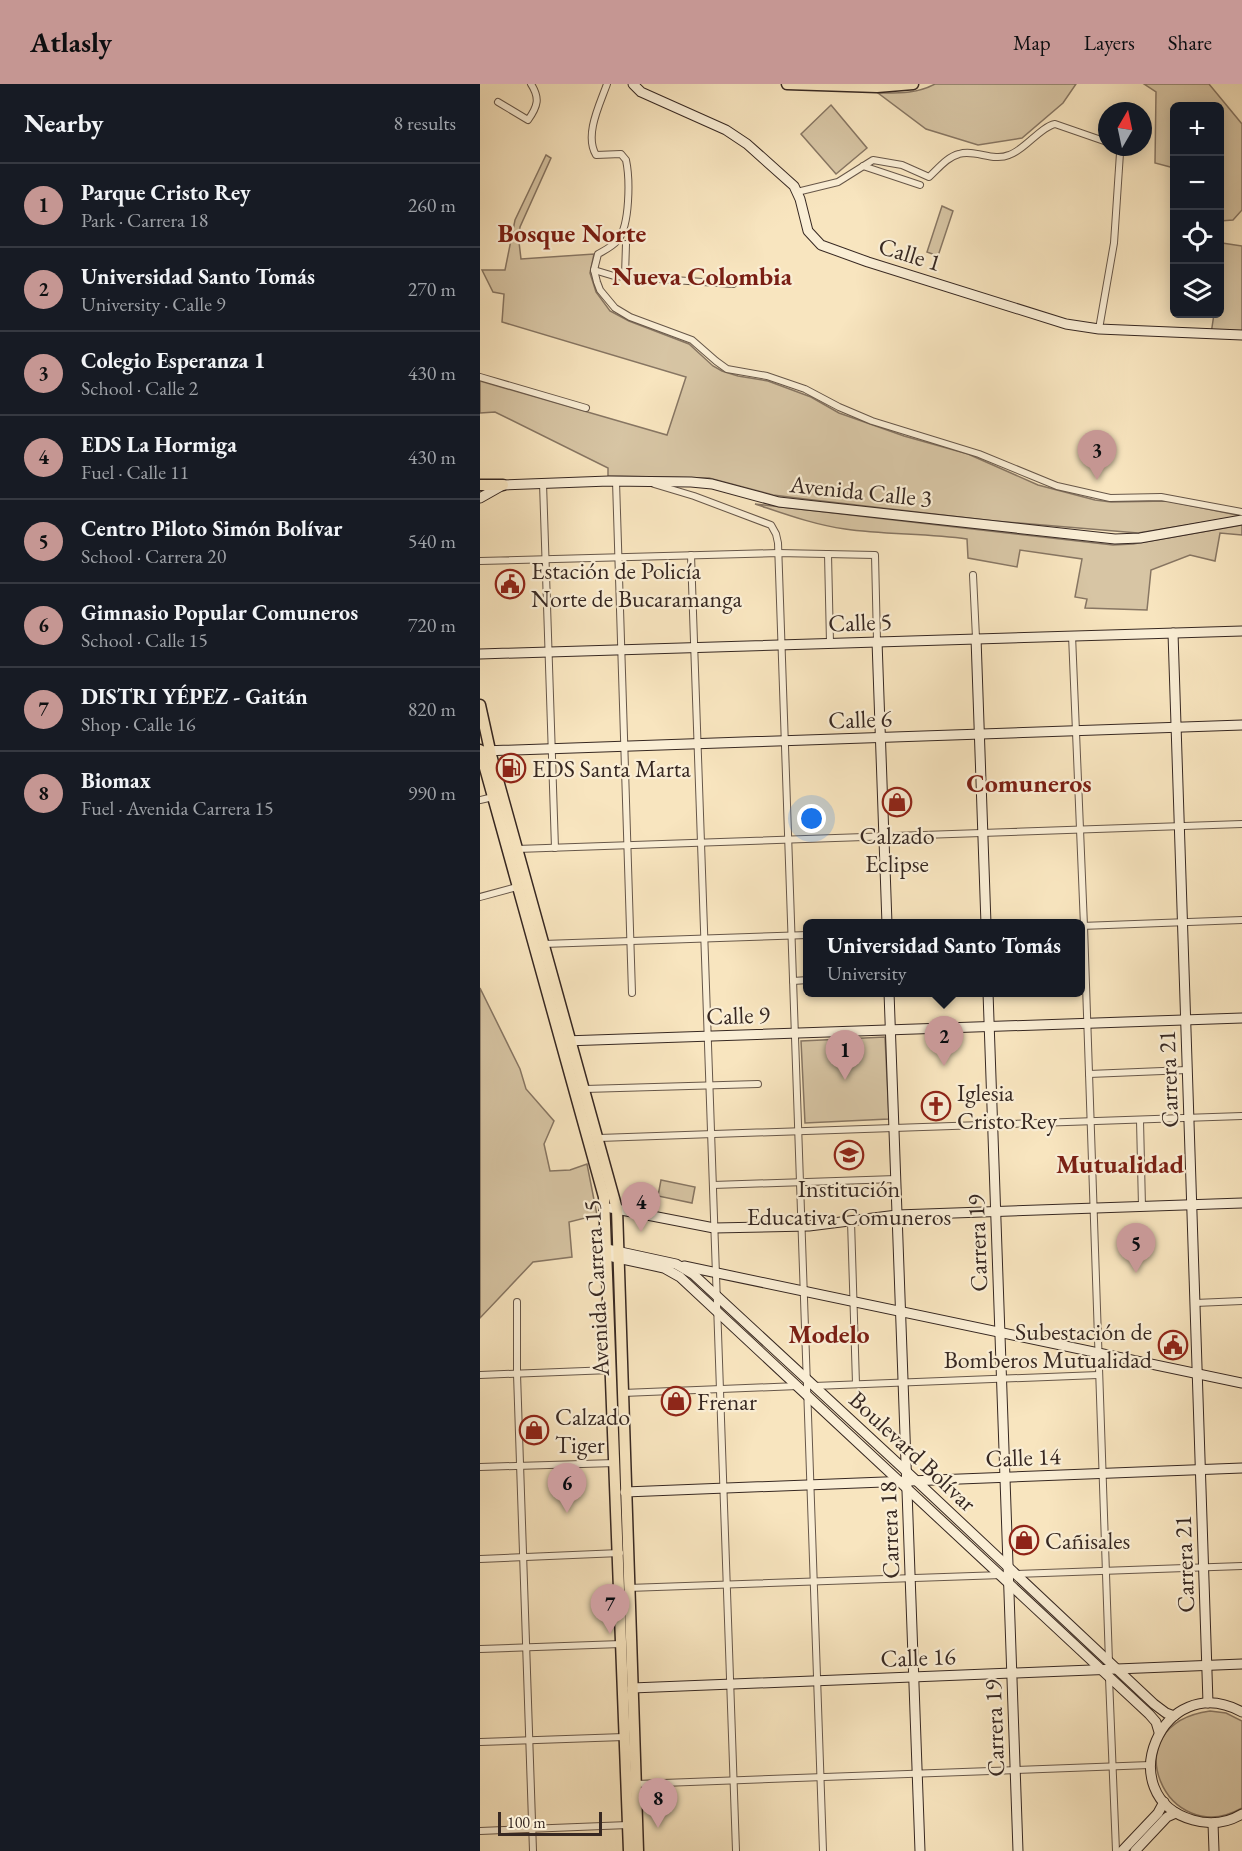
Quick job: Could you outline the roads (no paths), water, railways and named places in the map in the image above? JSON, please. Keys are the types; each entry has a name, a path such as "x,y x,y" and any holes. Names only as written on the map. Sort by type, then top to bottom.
{"main road":[{"path":"787,84 877,87 913,84"},
{"path":"480,485 503,485"},
{"name":"Avenida Carrera 15","path":"480,705 483,751 493,797 565,1041 585,1089 617,1209 613,1254 611,1370 615,1462 632,1688 638,1851"},
{"name":"Avenida Carrera 15","path":"483,751 517,849 543,945 605,1207 613,1254 622,1393 626,1492 623,1553"},
{"name":"Avenida Carrera 15","path":"624,1589 621,1644 628,1851"}],"street":[{"path":"498,102 528,120 538,99 531,84"},
{"path":"607,84 592,131 591,144 596,155 621,154 626,160 628,166 625,223 619,239 598,254 594,270 600,290 615,308 630,317 692,340 727,369 767,376 812,392 872,421 979,454 1057,486 1110,498 1169,498 1242,512"},
{"name":"Calle 1","path":"633,84 641,92 738,137 785,177 797,192 808,231 821,245 1066,324 1099,329 1242,335"},
{"path":"797,192 838,182 873,160 902,165 929,177 947,160 959,154 1009,156 1050,125 1055,124 1098,138"},
{"path":"1099,329 1117,221 1120,156"},
{"path":"863,166 920,185"},
{"path":"626,244 626,276"},
{"path":"594,270 614,276 733,284"},
{"path":"480,376 586,408"},
{"path":"616,481 632,993"},
{"name":"Avenida Calle 3","path":"480,498 503,485 616,481 712,484 779,502 1115,539 1140,538 1242,520"},
{"path":"646,482 694,496 771,525 776,534 809,1384 807,1397 823,1851"},
{"path":"543,483 555,848"},
{"path":"480,561 778,553 875,555 887,919"},
{"path":"828,554 830,643"},
{"path":"691,555 735,1851"},
{"path":"973,575 986,919"},
{"name":"Calle 5","path":"480,654 1242,631"},
{"name":"Carrera 21","path":"1173,633 1208,1703"},
{"path":"1072,635 1082,919"},
{"name":"Calle 6","path":"483,751 1242,725"},
{"path":"480,800 493,797"},
{"path":"517,849 1242,824"},
{"path":"480,897 518,887"},
{"path":"1085,926 1242,920"},
{"path":"543,945 803,935"},
{"path":"793,981 803,980"},
{"path":"1085,984 1116,1851"},
{"name":"Carrera 18","path":"890,997 920,1851"},
{"name":"Carrera 19","path":"988,997 1018,1851"},
{"name":"Calle 9","path":"565,1041 1242,1018"},
{"path":"1089,1074 1187,1070"},
{"path":"585,1089 758,1084"},
{"path":"599,1138 1242,1116"},
{"path":"1140,1120 1142,1207"},
{"path":"712,1185 896,1179"},
{"path":"605,1207 714,1227 802,1226 897,1215 1242,1203"},
{"path":"851,1221 856,1384"},
{"name":"Boulevard Bolívar","path":"613,1254 676,1264 693,1274 907,1480 1109,1669 1154,1719 1159,1732"},
{"name":"Boulevard Bolívar","path":"613,1254 674,1273 807,1397 907,1480"},
{"path":"676,1264 1242,1383"},
{"path":"1195,1303 1242,1301"},
{"path":"517,1302 520,1465 534,1851"},
{"path":"480,1375 611,1370"},
{"path":"622,1393 809,1384 1098,1375"},
{"path":"480,1467 615,1462"},
{"name":"Calle 14","path":"626,1492 1242,1468"},
{"path":"480,1559 623,1553"},
{"path":"624,1589 1242,1566"},
{"path":"480,1649 621,1644"},
{"name":"Calle 16","path":"632,1688 1242,1664"},
{"name":"Boulevard Bolívar","path":"1109,1669 1163,1711 1174,1716"},
{"path":"1242,1712 1227,1706 1208,1703 1184,1709 1159,1732 1152,1748 1150,1765 1154,1785 1164,1802 1176,1812 1194,1821 1213,1823 1226,1821 1242,1814"},
{"path":"480,1742 624,1737"},
{"path":"636,1784 1150,1765"},
{"path":"1122,1851 1158,1813 1164,1802"},
{"path":"1136,1851 1167,1817 1176,1812"},
{"path":"1213,1823 1214,1851"},
{"path":"480,1831 628,1826"}],"place":[{"name":"Colegio Esperanza 1","path":"1097,480"},
{"name":"Estación de Policía Norte de Bucaramanga","path":"510,584"},
{"name":"EDS Santa Marta","path":"511,768"},
{"name":"Calzado Eclipse","path":"897,802"},
{"name":"Universidad Santo Tomás","path":"944,1066"},
{"name":"Parque Cristo Rey","path":"845,1080"},
{"name":"Iglesia Cristo Rey","path":"936,1106"},
{"name":"Institución Educativa Comuneros","path":"849,1155"},
{"name":"EDS La Hormiga","path":"641,1232"},
{"name":"Centro Piloto Simón Bolívar","path":"1136,1273"},
{"name":"Subestación de Bomberos Mutualidad","path":"1173,1345"},
{"name":"Frenar","path":"676,1401"},
{"name":"Calzado Tiger","path":"534,1430"},
{"name":"Gimnasio Popular Comuneros","path":"567,1513"},
{"name":"Cañisales","path":"1024,1540"},
{"name":"DISTRI YÉPEZ - Gaitán","path":"610,1634"},
{"name":"Biomax","path":"658,1828"}],"district":[{"name":"Bosque Norte","path":"572,233"},
{"name":"Nueva Colombia","path":"702,276"},
{"name":"Comuneros","path":"1029,783"},
{"name":"Mutualidad","path":"1120,1164"},
{"name":"Modelo","path":"829,1334"}]}
